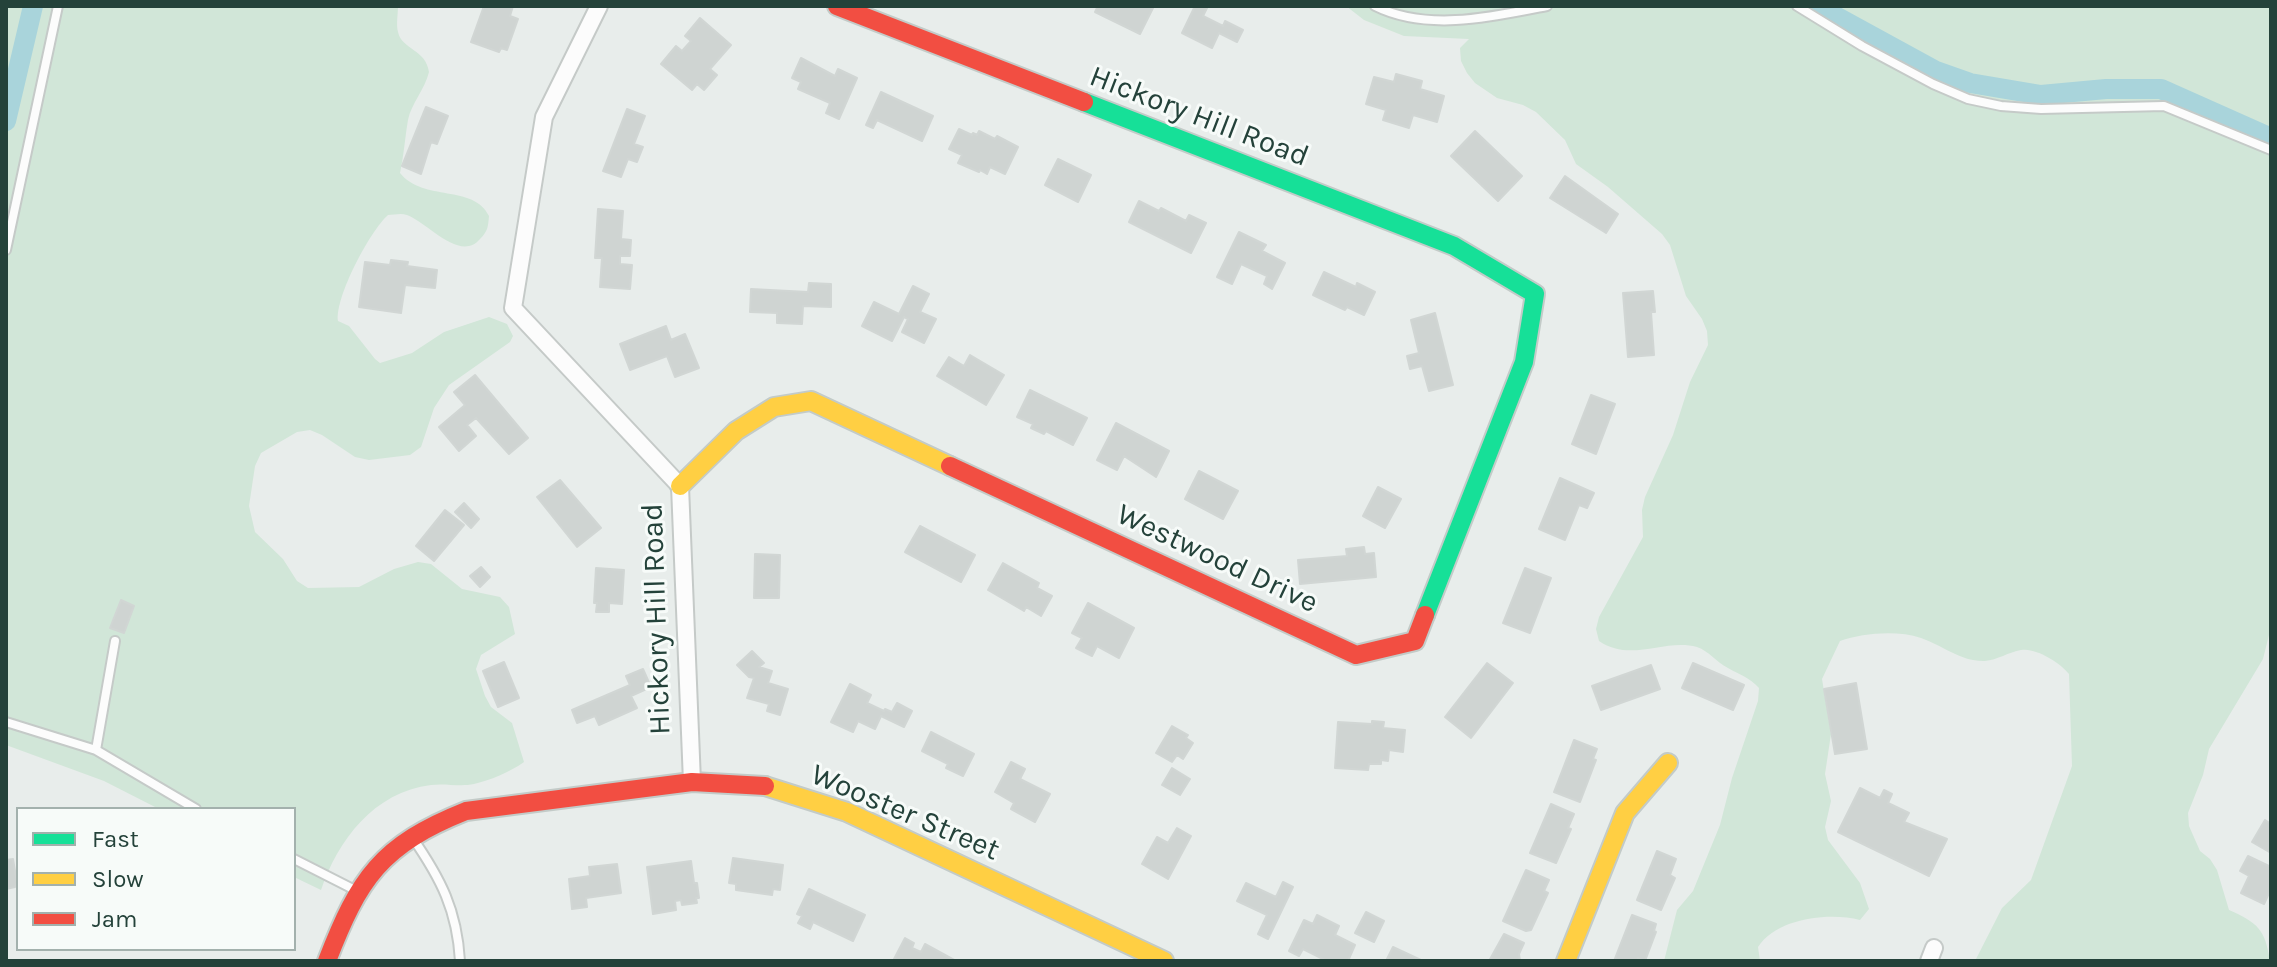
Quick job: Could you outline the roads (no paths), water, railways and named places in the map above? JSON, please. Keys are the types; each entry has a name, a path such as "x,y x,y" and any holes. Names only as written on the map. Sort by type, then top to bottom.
{"street":[{"name":"Hickory Hill Road","path":"599,6 544,117 513,308 680,486 692,782"},
{"name":"Hickory Hill Road","path":"837,6 1454,246 1535,294"},
{"name":"Westwood Drive","path":"680,486 736,431 774,407 811,401 1356,655 1415,641 1524,362 1535,294"},
{"path":"1566,961 1625,813 1668,763"},
{"name":"Wooster Street","path":"327,961 358,891 392,851 431,825 466,811 692,782 764,786 847,812 1164,961"}],"lane":[{"path":"6,250 58,6"},
{"path":"1375,6 1393,15 1432,21 1512,13 1547,6"},
{"path":"1797,6 1862,46 1968,99 2001,106 2041,109 2164,106 2271,150"},
{"path":"96,750 115,641"},
{"path":"6,722 96,750 193,807"},
{"path":"412,837 445,890 458,931 460,961"},
{"path":"296,860 358,891"}],"waterway":[{"path":"6,121 33,6"},
{"path":"1817,6 1936,71 1970,83 2041,95 2106,89 2161,89 2271,138"}]}
